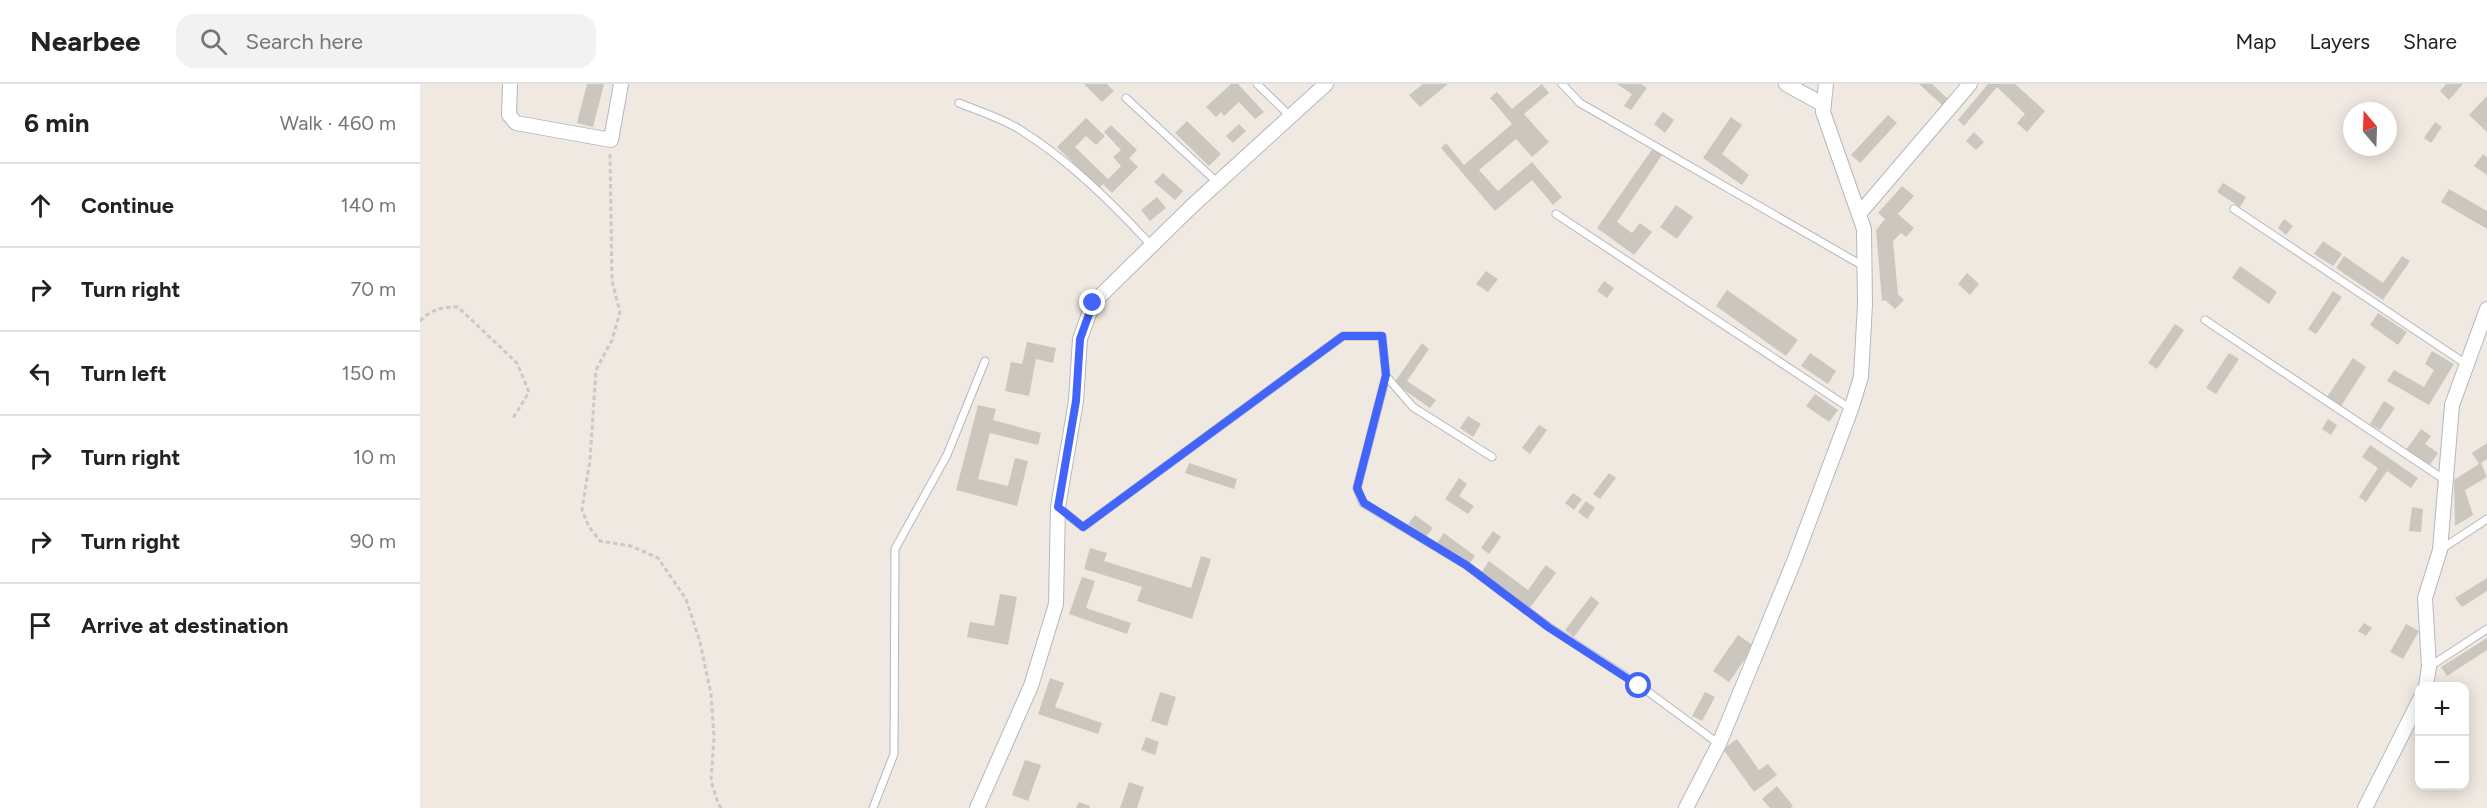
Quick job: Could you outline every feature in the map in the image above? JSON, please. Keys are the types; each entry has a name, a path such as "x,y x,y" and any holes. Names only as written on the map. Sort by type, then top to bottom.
{"street":[{"path":"510,84 509,115 516,123 610,140 621,84"},
{"path":"977,808 1031,686 1056,604 1058,507 1076,401 1080,339 1093,303 1151,245 1326,84"},
{"path":"1786,84 1824,105"},
{"path":"1686,808 1719,744 1795,560 1861,377 1865,304 1864,229 1823,112 1826,84"},
{"path":"1859,214 1970,84"},
{"path":"2427,682 2429,667 2425,598 2440,550 2452,405 2487,309"},
{"path":"2365,808 2415,709"}],"lane":[{"path":"1257,84 1290,116"},
{"path":"1562,84 1580,103 1865,267"},
{"path":"1126,98 1218,183"},
{"path":"959,103 1017,128 1052,152 1106,197 1151,245"},
{"path":"2234,208 2466,363"},
{"path":"1556,214 1851,409"},
{"path":"2205,320 2445,480"},
{"path":"1058,507 1083,527 1343,336 1382,336 1386,375 1357,488 1364,503 1466,565 1548,627 1639,686 1719,744"},
{"path":"873,808 894,754 895,549 947,455 985,361"},
{"path":"1386,375 1413,407 1492,457"},
{"path":"2440,550 2487,519"},
{"path":"2429,667 2487,629"}],"path":[{"path":"610,140 612,281 620,312 612,340 596,370 590,460 582,510 589,527 600,541 631,546 658,558 686,599 700,642 711,694 714,737 711,780 718,803 722,808"},
{"path":"420,321 431,310 458,307 518,363 529,392 512,420"}],"building":[{"path":"587,84 604,84 593,127 577,123"},
{"path":"1084,84 1107,84 1114,91 1102,102"},
{"path":"1231,84 1238,84 1264,112 1255,119 1239,102 1224,116 1221,112 1216,117 1206,107"},
{"path":"1423,84 1448,84 1420,107 1409,95"},
{"path":"1542,84 1549,93 1524,114 1549,142 1532,157 1516,139 1479,170 1498,191 1532,162 1562,197 1553,205 1532,180 1495,211 1441,148 1446,143 1464,165 1512,124 1490,98 1497,92 1512,109"},
{"path":"1617,84 1641,84 1647,88 1631,110 1624,106 1632,94"},
{"path":"1919,84 1932,84 1948,99 1942,105"},
{"path":"1988,84 2015,84 2045,111 2027,132 2017,123 2025,114 1997,87 1964,126 1958,120"},
{"path":"2446,84 2463,84 2449,100 2440,91"},
{"path":"2487,96 2487,132 2469,115"},
{"path":"1663,112 1674,120 1665,133 1654,124"},
{"path":"1888,115 1897,123 1860,163 1851,155"},
{"path":"1731,117 1742,125 1722,154 1749,175 1742,185 1703,158"},
{"path":"1086,118 1105,136 1096,145 1086,136 1075,147 1108,179 1121,166 1113,157 1121,150 1104,132 1111,125 1137,150 1129,158 1138,167 1112,193 1103,184 1099,188 1057,147"},
{"path":"1187,121 1221,154 1209,166 1175,133"},
{"path":"2435,122 2442,127 2431,143 2424,138"},
{"path":"1239,124 1246,131 1233,143 1226,136"},
{"path":"1974,132 1984,142 1976,150 1966,141"},
{"path":"1653,148 1662,155 1617,222 1632,233 1640,223 1652,232 1634,255 1597,228"},
{"path":"2483,154 2487,157 2487,175 2474,166"},
{"path":"1163,173 1183,191 1175,200 1154,182"},
{"path":"2223,183 2246,197 2240,207 2217,192"},
{"path":"1902,186 1914,196 1898,214 1914,228 1906,237 1901,233 1893,241 1898,294 1904,300 1895,309 1885,300 1882,301 1876,230 1885,219 1878,213"},
{"path":"2449,189 2487,211 2487,229 2441,202"},
{"path":"1157,197 1166,208 1150,221 1141,210"},
{"path":"1676,205 1693,217 1677,239 1660,227"},
{"path":"2284,219 2293,226 2286,235 2278,228"},
{"path":"2323,241 2342,254 2333,266 2314,254"},
{"path":"2344,256 2383,283 2402,256 2410,261 2383,300 2336,268"},
{"path":"2240,266 2277,292 2269,304 2232,278"},
{"path":"1486,271 1498,279 1488,292 1476,284"},
{"path":"1967,273 1979,284 1970,295 1958,284"},
{"path":"1604,281 1614,288 1607,298 1597,291"},
{"path":"1727,290 1798,340 1786,356 1716,306"},
{"path":"2333,291 2342,297 2316,334 2308,329"},
{"path":"2378,313 2407,332 2398,345 2370,325"},
{"path":"2175,324 2184,330 2157,369 2148,363"},
{"path":"1027,342 1056,348 1053,363 1036,359 1029,396 1005,391 1011,362 1022,364"},
{"path":"1422,343 1429,349 1407,381 1436,400 1430,408 1394,383"},
{"path":"2432,351 2454,364 2429,405 2387,381 2394,370 2424,387 2434,370 2425,364"},
{"path":"1810,353 1836,371 1828,384 1801,366"},
{"path":"2229,353 2239,359 2216,394 2206,388"},
{"path":"2353,358 2366,367 2341,406 2327,397"},
{"path":"1815,394 1838,410 1829,422 1806,406"},
{"path":"2384,401 2395,408 2380,430 2370,424"},
{"path":"978,405 996,409 993,420 1041,433 1038,445 990,433 978,479 1008,486 1015,458 1028,461 1017,506 956,490"},
{"path":"1468,416 1481,424 1473,437 1460,428"},
{"path":"2328,419 2337,425 2331,435 2322,429"},
{"path":"1539,425 1547,430 1530,454 1522,448"},
{"path":"2421,429 2431,436 2425,444 2438,453 2429,466 2406,450"},
{"path":"2487,443 2487,459 2481,463 2487,477 2465,490 2473,515 2455,526 2454,480 2479,464 2472,453"},
{"path":"2370,445 2418,478 2411,488 2387,471 2366,502 2359,497 2378,468 2362,457"},
{"path":"1189,463 1237,479 1234,489 1185,473"},
{"path":"1609,473 1616,478 1600,499 1593,494"},
{"path":"1459,478 1467,484 1459,496 1474,506 1468,514 1445,499"},
{"path":"1573,493 1582,499 1574,510 1565,503"},
{"path":"1586,501 1595,508 1587,519 1578,512"},
{"path":"2412,507 2423,509 2421,532 2409,531"},
{"path":"1415,515 1433,528 1426,537 1408,524"},
{"path":"1493,531 1501,537 1489,554 1481,548"},
{"path":"1444,533 1475,556 1468,566 1437,543"},
{"path":"1090,548 1107,553 1104,561 1191,588 1201,556 1211,559 1192,619 1137,601 1142,587 1084,569"},
{"path":"1489,561 1528,590 1546,565 1556,573 1529,609 1481,573"},
{"path":"1082,577 1095,581 1086,608 1131,623 1127,634 1069,614"},
{"path":"2487,578 2487,591 2462,607 2455,598"},
{"path":"1000,594 1017,597 1008,645 967,637 970,622 994,626"},
{"path":"1591,596 1599,603 1574,637 1565,630"},
{"path":"2364,623 2372,628 2366,636 2358,631"},
{"path":"2406,624 2419,631 2403,659 2390,652"},
{"path":"1738,635 1754,646 1729,682 1713,671"},
{"path":"2487,638 2487,650 2447,676 2441,667"},
{"path":"1050,678 1064,683 1055,707 1102,723 1098,734 1038,714"},
{"path":"1160,692 1176,697 1167,726 1151,721"},
{"path":"1705,692 1715,697 1702,721 1692,716"},
{"path":"1146,737 1159,742 1155,755 1141,750"},
{"path":"1737,739 1759,770 1768,764 1777,775 1754,792 1723,749"},
{"path":"1025,760 1041,765 1028,801 1012,795"},
{"path":"1129,782 1144,787 1137,808 1120,808"},
{"path":"1777,786 1793,806 1791,808 1770,808 1762,799"},
{"path":"1079,802 1090,806 1089,808 1076,808"}],"route":[{"path":"1093,303 1080,339 1076,401 1058,507 1083,527 1343,336 1382,336 1386,375 1357,488 1364,503 1466,565 1548,627 1639,686"}]}
